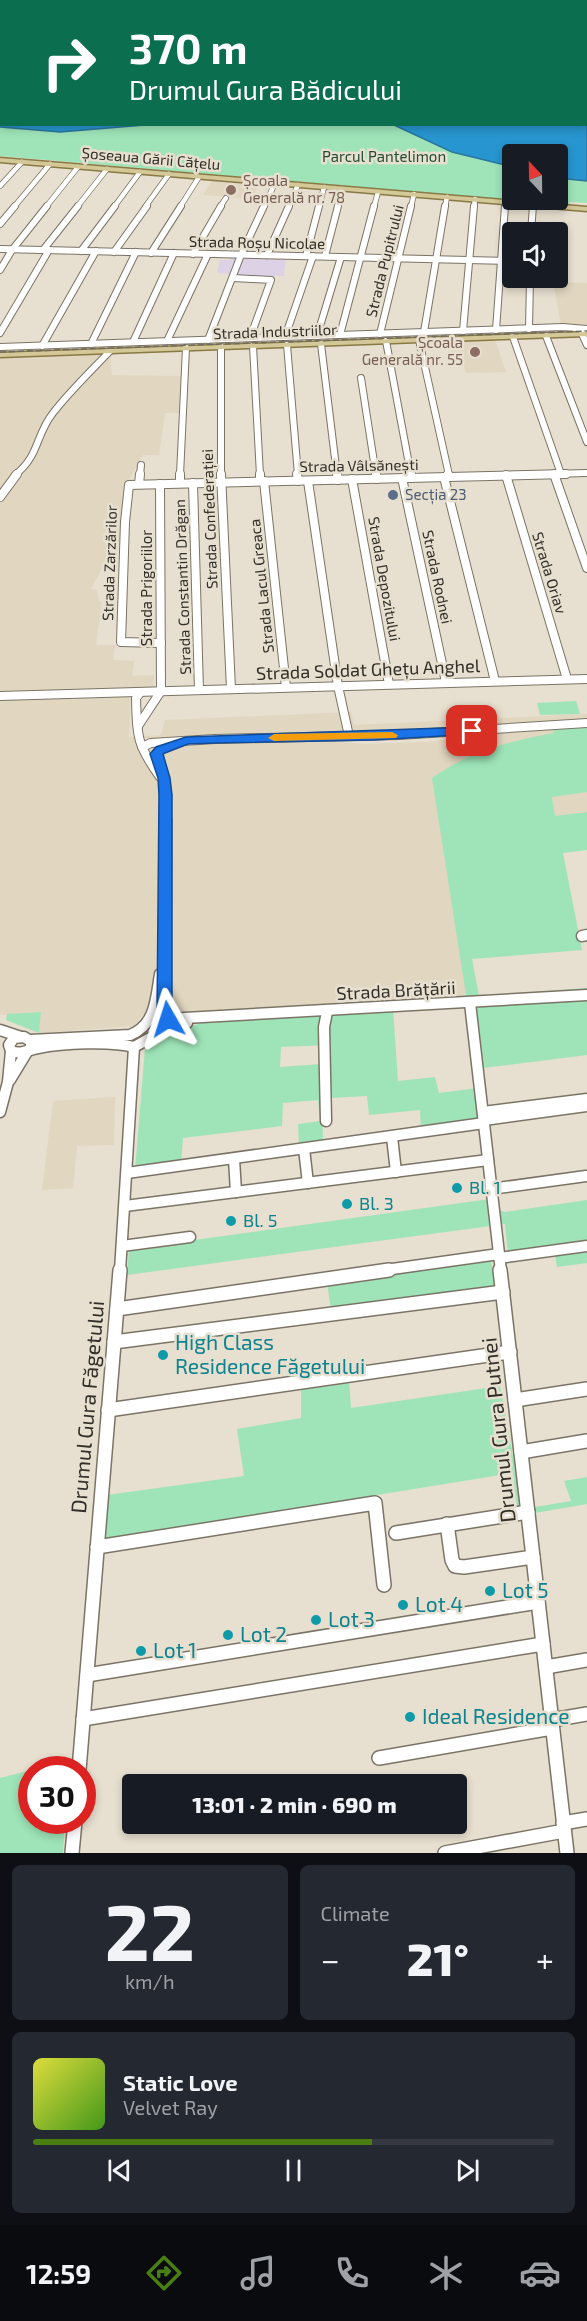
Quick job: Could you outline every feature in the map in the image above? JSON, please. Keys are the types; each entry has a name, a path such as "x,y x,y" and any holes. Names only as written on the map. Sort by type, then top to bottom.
{"main road":[{"name":"Șoseaua Gării Cățelu","path":"0,160 502,202"},
{"name":"Șoseaua Gării Cățelu","path":"568,207 587,209"},
{"name":"Strada Industriilor","path":"0,355 100,356 110,351 221,347 252,342 386,341 546,336 585,332"}],"street":[{"path":"0,186 22,162"},
{"path":"0,224 50,164"},
{"path":"0,270 12,250 78,167"},
{"path":"0,333 46,250 107,169"},
{"path":"81,251 140,172"},
{"path":"114,252 169,174"},
{"path":"151,253 199,177"},
{"path":"208,340 241,255 276,183"},
{"path":"267,255 298,185"},
{"path":"298,481 286,341 309,256 324,187"},
{"path":"325,256 342,189"},
{"path":"340,335 378,192"},
{"name":"Strada Pupitrului","path":"380,334 414,194"},
{"path":"424,332 447,197"},
{"path":"193,254 226,198"},
{"path":"463,331 475,200"},
{"path":"496,330 505,210"},
{"name":"Strada Roșu Nicolae","path":"0,249 501,260"},
{"path":"42,346 96,251"},
{"path":"91,344 136,252"},
{"path":"133,342 174,253"},
{"path":"167,341 208,254"},
{"path":"338,480 319,340 341,257"},
{"path":"0,347 208,340 252,342 271,280 232,278"},
{"path":"528,328 530,288"},
{"path":"319,340 340,335 528,328 585,332 587,345"},
{"path":"546,336 587,442"},
{"path":"513,337 587,567"},
{"path":"419,340 447,477 495,681"},
{"path":"386,341 412,478"},
{"name":"Strada Lacul Greaca","path":"252,342 262,481 286,687"},
{"name":"Strada Confederației","path":"221,347 221,482 231,689"},
{"name":"Strada Constantin Drăgan","path":"180,483 186,348"},
{"path":"0,497 15,475 28,465 52,414 100,356"},
{"path":"361,378 377,479"},
{"path":"135,485 141,465"},
{"name":"Strada Vâlsănești","path":"135,485 587,474"},
{"name":"Strada Oriav","path":"506,475 567,679"},
{"name":"Strada Rodnei","path":"402,478 446,682"},
{"name":"Strada Depozitului","path":"352,479 389,684"},
{"path":"308,480 338,686 349,736"},
{"name":"Strada Constantin Drăgan","path":"193,483 199,690"},
{"name":"Strada Prigoriilor","path":"154,695 161,643 160,484"},
{"name":"Strada Zarzărilor","path":"135,485 127,487 121,639 124,643 161,643"},
{"name":"Strada Soldat Ghețu Anghel","path":"138,696 143,703 154,695 199,690 587,679"},
{"path":"137,728 154,695"},
{"path":"0,696 138,696 137,728 149,747 165,785 164,954 167,1022 145,1043 27,1044 14,1038 6,1045"},
{"path":"149,747 186,741 349,736 587,723"},
{"path":"130,1042 151,1019 164,954"},
{"name":"Strada Brățării","path":"167,1022 587,995"},
{"name":"Drumul Gura Putnei","path":"470,1003 567,1853"},
{"path":"326,1121 324,1027 327,1012"},
{"path":"151,1019 167,1022"},
{"path":"0,1030 27,1044"},
{"name":"Drumul Gura Făgetului","path":"80,1756 125,1206 130,1042"},
{"path":"6,1045 20,1054 27,1044"},
{"path":"0,1112 8,1082 27,1044"},
{"path":"6,1045 8,1082"},
{"path":"127,1173 392,1137 587,1099"},
{"path":"484,1118 587,1106"},
{"path":"392,1137 396,1172"},
{"path":"304,1149 308,1183"},
{"path":"234,1159 236,1192"},
{"path":"125,1206 488,1160"},
{"path":"491,1189 586,1176"},
{"path":"122,1246 190,1237"},
{"path":"117,1309 587,1246"},
{"path":"114,1342 503,1292"},
{"path":"108,1410 510,1352"},
{"path":"515,1400 587,1389"},
{"path":"521,1452 587,1442"},
{"path":"97,1547 375,1503 384,1585"},
{"path":"396,1533 528,1512"},
{"path":"447,1524 452,1560 455,1566 464,1567 533,1557"},
{"path":"87,1674 538,1602"},
{"path":"83,1719 543,1644"},
{"path":"546,1667 587,1660"},
{"path":"379,1758 552,1724 587,1714"},
{"path":"445,1853 564,1827 587,1819"},
{"path":"72,1853 74,1834"}],"shaded area":[{"name":"Școala Generală nr. 78","path":"212,180 259,184 252,199 203,195"},
{"path":"231,255 286,256 284,276 232,276 232,274 217,273 220,260 229,260"},
{"path":"568,282 587,283 587,332 0,353 0,349 561,325 554,288 568,288"},
{"name":"Școala Generală nr. 55","path":"495,340 506,372 466,373 463,362 454,362 448,342"},
{"path":"110,354 112,375 180,376 180,413 165,413 159,455 143,455 126,486 121,542 116,542 91,589 97,590 99,601 102,602 96,645 115,645 113,660 134,661 132,676 154,675 153,689 131,691 129,737 161,735 165,720 351,712 354,725 587,714 587,721 332,735 339,742 364,744 425,742 551,727 555,733 485,749 467,1001 142,1015 134,1026 39,1033 41,1012 0,1015 0,357"},
{"path":"587,792 587,812 555,816 552,796"},
{"path":"115,1097 114,1145 77,1146 73,1188 42,1190 53,1101"}],"green space":[{"name":"Parcul Pantelimon","path":"124,126 396,126 452,152 502,164 502,199 0,156 0,127 60,132"},
{"name":"Parcul Pantelimon","path":"568,179 587,181 587,203 570,202 569,205"},
{"path":"576,701 580,714 540,715 537,703"},
{"path":"587,724 587,792 552,797 555,816 587,812 587,850 563,853 582,950 472,959 479,996 587,988 587,1055 483,1068 474,1007 467,1001 432,778 475,754 554,733 551,727"},
{"path":"393,1009 398,1081 435,1077 439,1093 477,1088 480,1123 421,1130 420,1110 369,1115 367,1096 331,1098 329,1045 281,1047 280,1067 322,1064 323,1143 299,1146 298,1124 320,1121 318,1100 283,1103 282,1126 183,1138 181,1163 135,1170 145,1048 166,1035 204,1022"},
{"path":"41,1012 39,1033 6,1020 7,1014"},
{"path":"490,1199 490,1208 505,1212 587,1200 587,1263 557,1267 554,1249 508,1255 505,1224 127,1275 129,1249"},
{"path":"491,1260 496,1289 331,1310 327,1282"},
{"path":"349,1379 351,1408 500,1386 523,1509 571,1501 564,1481 587,1477 587,1504 518,1516 513,1473 104,1539 107,1495 244,1476 237,1429 301,1418 301,1386"},
{"path":"18,1773 18,1834 64,1834 63,1853 0,1853 0,1778"}],"water":[{"path":"0,126 133,126 60,132"},
{"path":"396,126 587,126 587,181 568,179 568,144 502,144 502,164 452,152"}],"railway":[{"path":"0,352 587,331"}],"slow traffic":[{"path":"274,738 392,735"}],"place":[{"name":"Școala Generală nr. 78","path":"231,190"},
{"name":"Școala Generală nr. 55","path":"475,352"},
{"name":"Secția 23","path":"393,495"},
{"name":"Bl. 1","path":"457,1188"},
{"name":"Bl. 3","path":"347,1204"},
{"name":"Bl. 5","path":"231,1221"},
{"name":"High Class Residence Făgetului","path":"163,1355"},
{"name":"Lot 5","path":"490,1591"},
{"name":"Lot 4","path":"403,1605"},
{"name":"Lot 3","path":"316,1620"},
{"name":"Lot 2","path":"228,1635"},
{"name":"Lot 1","path":"141,1651"},
{"name":"Ideal Residence","path":"410,1717"}],"route":[{"path":"168,1019 165,1017 164,954 166,795 164,778 156,754 160,750 186,741 215,739 374,736 472,731"}]}
